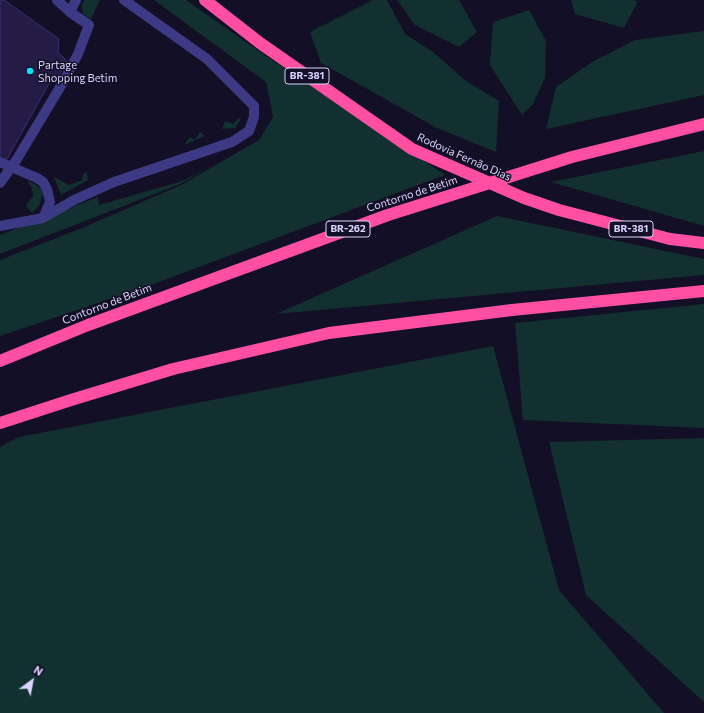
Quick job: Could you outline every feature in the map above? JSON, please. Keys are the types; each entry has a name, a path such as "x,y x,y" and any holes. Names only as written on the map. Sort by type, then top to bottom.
{"highway":[{"name":"Rodovia Fernão Dias","path":"205,0 260,43 412,149 524,198 559,210 670,239 704,244"},
{"name":"Contorno de Betim","path":"0,361 95,322 388,215 572,157 704,124"},
{"path":"0,423 174,369 329,333 512,310 704,291"}],"lane":[{"path":"0,183 62,84 78,54 89,25 70,12 57,0"},
{"path":"70,12 76,0"},
{"path":"0,226 42,218 74,200 114,182 232,142 249,131 254,117 254,106 207,59 124,0"},
{"path":"0,162 43,182 47,189 50,202 42,218"}],"green space":[{"path":"84,0 100,0 91,19 83,14 82,5"},
{"path":"154,0 186,0 266,56 445,175 151,285 0,336 0,260 82,228 181,185 259,140 273,117 266,82"},
{"path":"373,0 387,0 405,34 433,52 466,81 499,101 496,152 437,128 321,63 310,32"},
{"path":"397,0 459,0 477,32 459,47 415,25"},
{"path":"571,0 638,1 624,28 575,14"},
{"path":"529,10 546,41 545,78 533,104 522,115 490,65 493,22"},
{"path":"704,31 704,95 546,129 556,87 592,62 635,40"},
{"path":"238,118 241,119 235,128 222,129 225,121 233,124"},
{"path":"200,132 205,136 184,145 190,137 195,140"},
{"path":"704,151 704,226 551,182"},
{"path":"209,167 180,184 0,254 0,235 98,197 99,205 182,181"},
{"path":"87,172 88,180 61,195 54,177 69,185 82,180 83,174"},
{"path":"27,180 43,191 40,204 32,213 26,206 33,196 32,189"},
{"path":"497,216 704,259 704,275 276,314"},
{"path":"704,304 704,428 523,420 515,323"},
{"path":"493,346 559,590 664,713 0,713 0,447 19,437"},
{"path":"704,438 704,702 586,595 549,442"}],"building":[{"name":"Partage Shopping Betim","path":"0,0 4,0 59,39 58,52 67,61 55,82 50,82 6,161 0,158"}],"place":[{"name":"Partage Shopping Betim","path":"30,71"}]}
